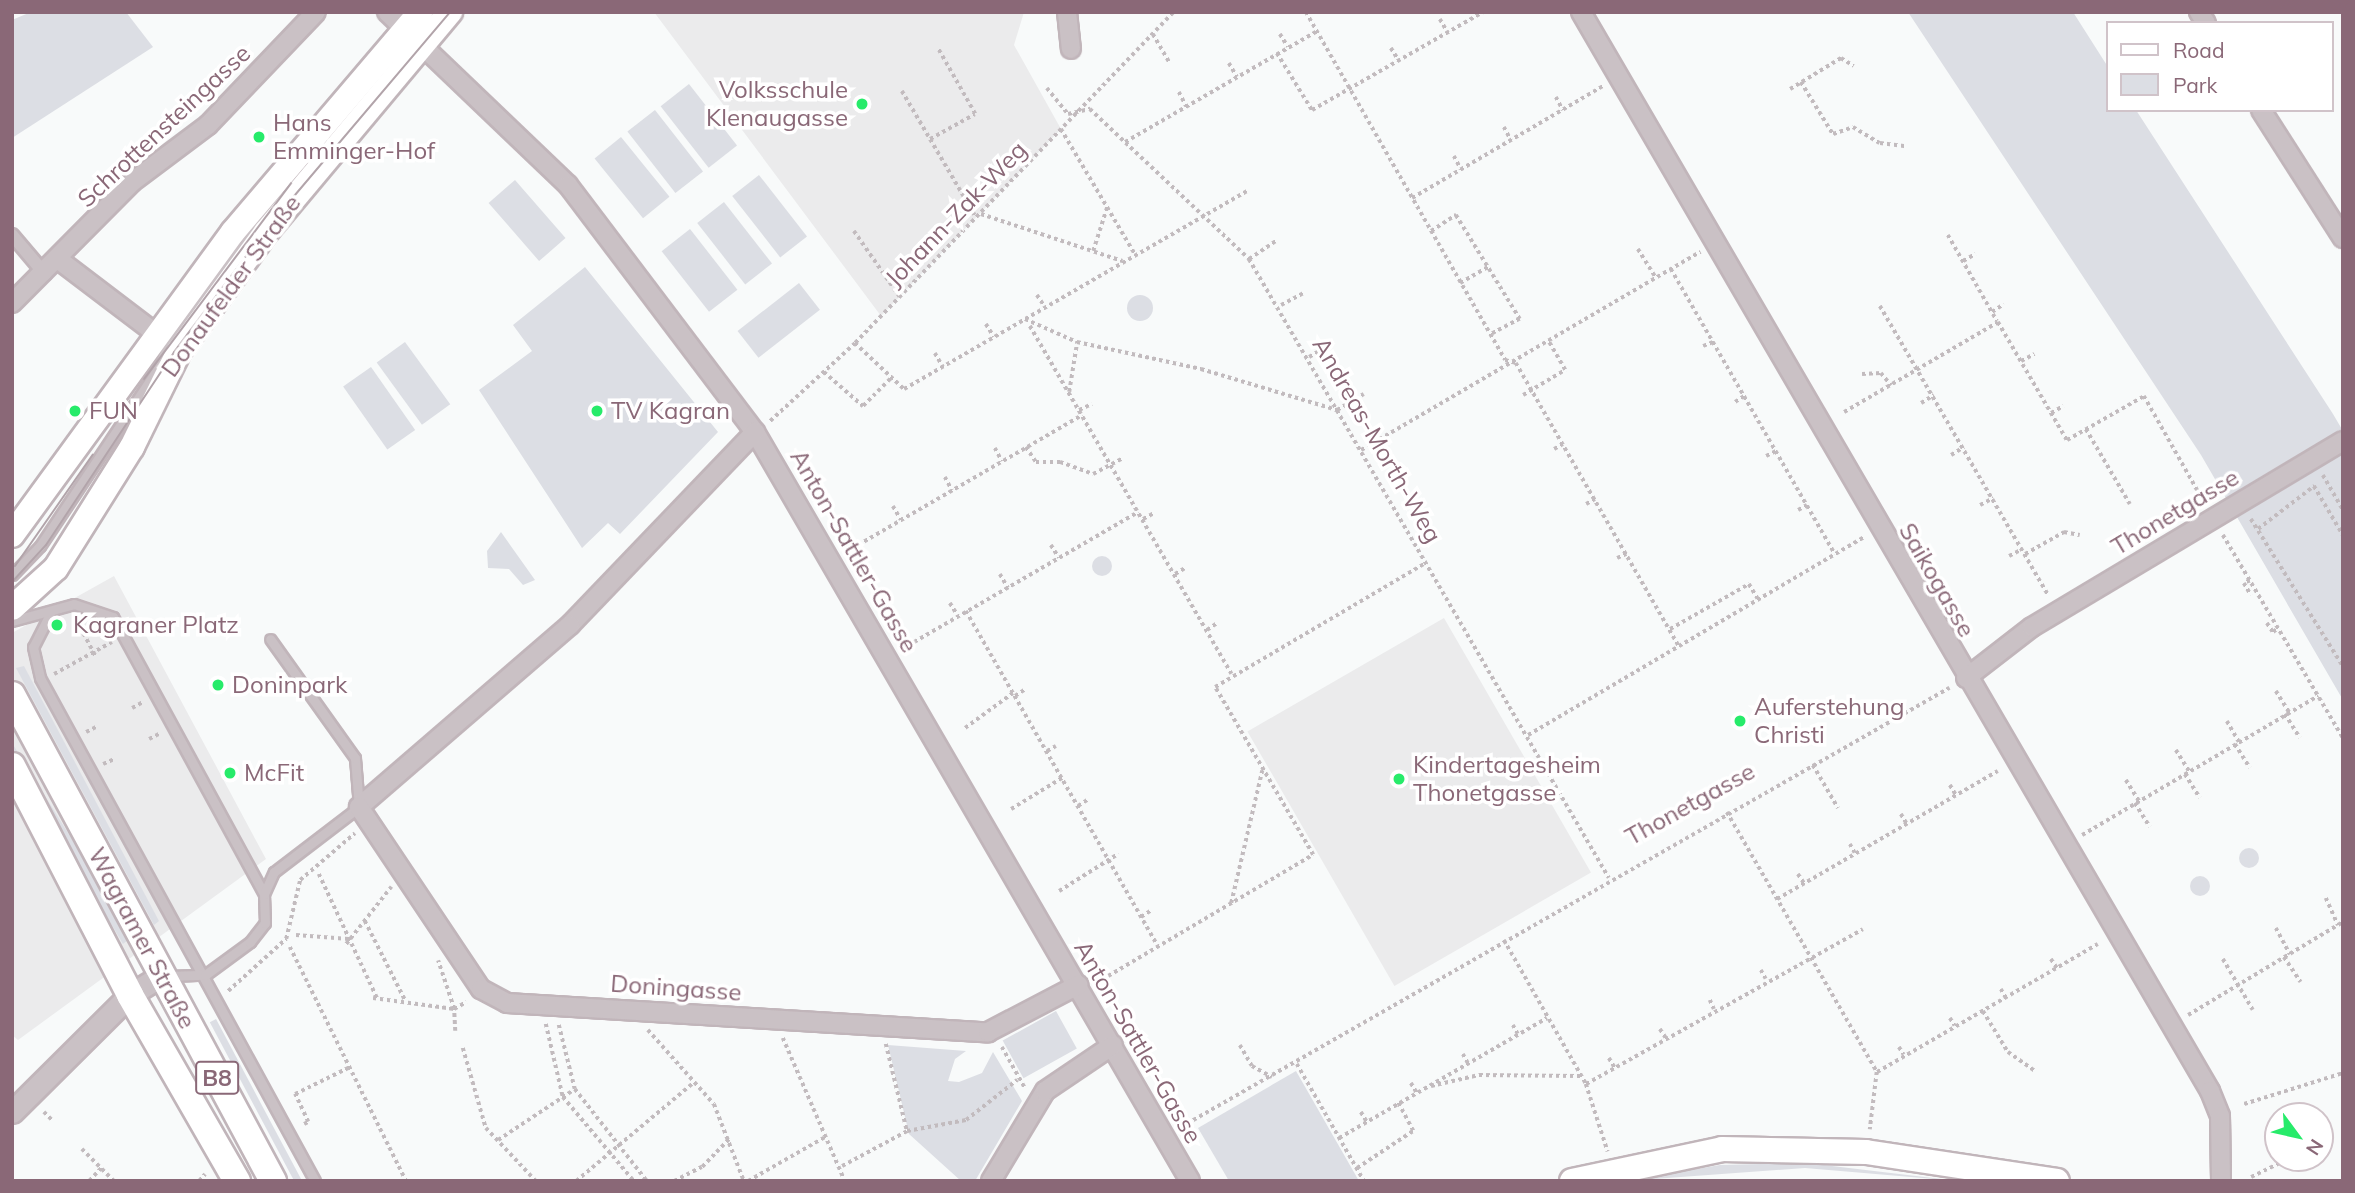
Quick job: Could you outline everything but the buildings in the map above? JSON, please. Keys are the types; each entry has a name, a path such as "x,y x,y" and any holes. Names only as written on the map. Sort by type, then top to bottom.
{"main road":[{"name":"Donaufelder Straße","path":"12,535 266,232 416,31 450,12"},
{"name":"Donaufelder Straße","path":"12,608 56,568 96,506 168,348"},
{"name":"Wagramer Straße","path":"12,695 273,1181"},
{"name":"Wagramer Straße","path":"12,766 130,995 237,1181"},
{"path":"1572,1181 1611,1168 1722,1149 1866,1153 2057,1181"}],"street":[{"name":"Schrottensteingasse","path":"12,303 59,260 132,183 217,116 316,12"},
{"name":"Anton-Sattler-Gasse","path":"387,12 416,31 568,185 755,432 1190,1181"},
{"path":"1067,12 1071,49"},
{"name":"Saikogasse","path":"1581,12 1966,678 2172,1025 2220,1116 2221,1181"},
{"path":"2262,112 2343,238"},
{"path":"12,235 45,274"},
{"path":"59,260 168,348"},
{"path":"359,807 570,625 755,432"},
{"name":"Thonetgasse","path":"1966,678 2032,627 2343,441"},
{"name":"Doningasse","path":"359,807 481,989 507,1003 988,1032 1078,985"},
{"path":"12,1112 130,995 162,976"},
{"path":"991,1181 1045,1091 1113,1045"}],"lane":[{"name":"Donaufelder Straße","path":"416,31 436,12"},
{"path":"12,575 40,545 168,348"},
{"path":"12,621 90,606 121,627 264,894 265,923 250,942 205,975 162,976"},
{"path":"50,614 33,647 40,678 205,975"},
{"path":"264,894 274,872 359,807 355,758 270,639"},
{"name":"Wagramer Straße","path":"205,975 315,1181"}],"path":[{"name":"Johann-Zak-Weg","path":"755,432 855,343 1174,12"},
{"path":"1306,12 1490,335 1532,389 1679,646"},
{"path":"1277,53 1312,110 1483,12"},
{"path":"1440,19 1448,33"},
{"path":"1125,142 1317,31"},
{"path":"1153,34 1169,62"},
{"path":"1280,34 1288,47"},
{"path":"1391,48 1399,61"},
{"path":"930,139 975,114 938,49"},
{"path":"1790,89 1841,58 1854,66"},
{"path":"1229,63 1237,77"},
{"path":"1801,82 1833,134 1853,127 1880,143 1906,146"},
{"path":"1412,198 1604,86"},
{"name":"Andreas-Morth-Weg","path":"1047,88 1068,114 1090,109 1249,259 1282,305 1338,410 1609,878"},
{"path":"902,91 978,215 1122,261"},
{"path":"1179,92 1186,106"},
{"path":"1556,97 1563,110"},
{"path":"12,107 12,117"},
{"path":"1504,127 1511,140"},
{"path":"1061,129 1135,254"},
{"path":"1454,156 1461,169"},
{"path":"855,343 904,389 1202,214 1247,191"},
{"path":"1093,252 1107,206"},
{"path":"1431,231 1456,215 1520,319 1490,335"},
{"path":"854,231 900,296"},
{"path":"1948,235 2067,440 2144,396 2205,503"},
{"path":"1249,259 1276,241"},
{"path":"1638,249 1656,278"},
{"path":"1362,450 1700,252"},
{"path":"1963,261 1975,254"},
{"path":"1460,282 1488,267"},
{"path":"1671,269 1835,554"},
{"path":"1282,305 1305,292"},
{"path":"1037,295 1045,307"},
{"path":"1992,312 2004,304"},
{"path":"1880,306 1919,368 2049,596"},
{"path":"1025,318 1232,674"},
{"path":"1844,412 1998,322"},
{"path":"986,324 994,337"},
{"path":"1030,326 1077,342 1201,369 1338,410 1364,394"},
{"path":"1523,395 1565,370 1548,340"},
{"path":"1069,393 1077,342"},
{"path":"1310,357 1334,342"},
{"path":"1703,346 1713,342"},
{"path":"935,353 943,367"},
{"path":"2021,361 2034,354"},
{"path":"824,372 863,406 891,377"},
{"path":"1862,374 1881,373 1891,385"},
{"path":"1921,403 1934,395"},
{"path":"1735,402 1744,396"},
{"path":"858,545 1026,447 1092,404"},
{"path":"2051,413 2063,406"},
{"path":"2086,429 2130,504"},
{"path":"1554,449 1563,444"},
{"path":"1026,447 1036,462 1060,462 1093,474 1123,458"},
{"path":"1951,455 1964,447"},
{"path":"995,448 1002,461"},
{"path":"1766,456 1776,451"},
{"path":"2313,458 2343,509"},
{"path":"945,477 953,490"},
{"path":"2343,535 2314,486 2257,529 2343,666"},
{"path":"1980,505 1993,498"},
{"path":"1586,504 1595,499"},
{"path":"1798,510 1807,505"},
{"path":"894,506 901,520"},
{"path":"914,642 1139,512"},
{"path":"1143,519 1154,513"},
{"path":"2219,528 2343,738"},
{"path":"2025,554 2064,532 2080,535"},
{"path":"1527,736 1864,537"},
{"path":"1051,545 1059,558"},
{"path":"2009,556 2022,549"},
{"path":"1617,558 1626,554"},
{"path":"1108,976 1313,855 1215,687 1232,674 1427,562"},
{"path":"1174,574 1185,568"},
{"path":"1000,574 1007,587"},
{"path":"2250,581 2244,583 2251,595"},
{"path":"1670,629 1749,584 1758,599"},
{"path":"950,603 958,616"},
{"path":"966,611 1158,946"},
{"path":"75,616 95,654"},
{"path":"1207,630 1217,623"},
{"path":"2267,623 2273,632 2278,628"},
{"path":"52,675 95,654 114,641"},
{"name":"Thonetgasse","path":"1164,1137 1297,1063 1609,878 1966,678"},
{"path":"965,728 1024,690"},
{"path":"2276,691 2300,738"},
{"path":"2065,845 2318,696"},
{"path":"132,708 146,700"},
{"path":"2227,721 2250,768"},
{"path":"84,733 96,727"},
{"path":"149,739 163,732"},
{"path":"1046,751 1056,746"},
{"path":"2176,750 2200,797"},
{"path":"101,765 114,759"},
{"path":"1812,764 1839,808"},
{"path":"1231,903 1262,768"},
{"path":"1777,899 1998,771"},
{"path":"1011,809 1062,778"},
{"path":"2126,780 2150,827"},
{"path":"1950,785 1956,795"},
{"path":"1078,806 1087,800"},
{"path":"239,982 286,939 300,880 356,832 359,807"},
{"path":"1727,812 1877,1072 1866,1153"},
{"path":"1901,814 1907,824"},
{"path":"1850,844 1855,853"},
{"path":"1059,891 1118,854"},
{"path":"346,944 404,872"},
{"path":"319,874 375,998 405,1000 454,1009 473,997"},
{"path":"1798,874 1804,883"},
{"path":"2172,1025 2340,924 2326,898"},
{"path":"1142,917 1150,911"},
{"path":"365,921 405,1000"},
{"path":"2276,928 2290,954"},
{"path":"1586,1084 1808,955 1863,929"},
{"path":"296,934 349,939"},
{"path":"1504,940 1601,1115 1611,1168"},
{"path":"1877,1072 2098,944"},
{"path":"290,947 406,1181"},
{"path":"436,948 454,1009 455,1031"},
{"path":"2284,957 2301,982"},
{"path":"2051,959 2057,968"},
{"path":"2223,959 2253,1010"},
{"path":"1761,970 1766,979"},
{"path":"2001,989 2006,998"},
{"path":"1710,1000 1714,1009"},
{"path":"553,1005 559,1045 575,1088 620,1138 647,1181"},
{"path":"553,1005 547,1047 563,1097 634,1181"},
{"path":"631,1010 692,1084 714,1104 746,1181 825,1137"},
{"path":"1983,1011 2008,1052 2034,1070"},
{"path":"1339,1138 1547,1018"},
{"path":"1950,1018 1955,1026"},
{"path":"777,1019 825,1137 842,1166 845,1181"},
{"path":"1513,1025 1518,1034"},
{"path":"1660,1029 1666,1038"},
{"path":"998,1039 1017,1080 1029,1092"},
{"path":"885,1041 907,1130"},
{"path":"1240,1045 1252,1066 1272,1077"},
{"path":"1899,1047 1904,1055"},
{"path":"463,1048 486,1128 536,1181"},
{"path":"1462,1054 1468,1063"},
{"path":"1609,1058 1615,1068"},
{"path":"1297,1063 1364,1181"},
{"path":"304,1124 308,1122 295,1094 350,1067"},
{"path":"1429,1086 1479,1075 1565,1072 1582,1077"},
{"path":"2244,1104 2343,1073"},
{"path":"842,1166 907,1130 966,1120 1017,1080"},
{"path":"1411,1083 1417,1093"},
{"path":"576,1181 620,1138 692,1084"},
{"path":"498,1141 575,1088"},
{"path":"1357,1168 1413,1131 1398,1103"},
{"path":"41,1110 52,1120"},
{"path":"1361,1112 1367,1122"},
{"path":"674,1181 702,1167 729,1139"},
{"path":"82,1149 114,1181"},
{"path":"89,1181 101,1168"},
{"path":"2250,1177 2264,1170"},
{"path":"199,1181 205,1174"}],"shaded area":[{"path":"654,12 1024,12 1014,45 1061,129 881,316"},
{"path":"114,576 266,859 18,1040 12,1035 12,633"},
{"path":"1444,618 1591,873 1394,986 1247,732"}],"green space":[{"path":"31,12 126,12 153,47 12,138 12,20"},
{"path":"1908,12 2073,12 2106,64 2106,112 2137,112 2333,414 2343,431 2343,700 2201,455"},
{"path":"689,84 737,145 709,168 661,106"},
{"path":"655,110 703,171 675,193 627,132"},
{"path":"621,137 669,197 643,218 595,158"},
{"path":"759,175 807,236 780,257 732,196"},
{"path":"515,180 566,238 539,261 489,203"},
{"path":"724,202 772,263 745,284 697,223"},
{"path":"690,229 737,290 709,312 662,251"},
{"name":"TV Kagran","path":"585,267 718,432 620,534 608,523 582,548 479,390 532,351 513,325"},
{"path":"799,283 820,310 758,358 738,331"},
{"path":"1140,295 1149,299 1153,308 1149,317 1140,321 1131,317 1127,308 1131,299"},
{"path":"405,342 450,404 422,425 377,363"},
{"path":"371,367 415,430 387,450 343,387"},
{"path":"501,532 535,580 523,585 509,569 488,568 487,551"},
{"path":"1102,556 1109,559 1112,566 1109,573 1102,576 1095,573 1092,566 1095,559"},
{"path":"24,666 159,921 154,925 16,668"},
{"path":"12,743 83,857 128,940 123,944 12,756"},
{"path":"2249,848 2256,851 2259,858 2256,865 2249,868 2242,865 2239,858 2242,851"},
{"path":"2200,876 2207,879 2210,886 2207,893 2200,896 2193,893 2190,886 2193,879"},
{"path":"1056,1011 1077,1049 1023,1078 1003,1041"},
{"path":"216,1019 302,1181 294,1181 210,1022"},
{"path":"888,1045 966,1051 955,1059 948,1081 959,1082 982,1073 993,1052 1022,1101 975,1181 961,1181 909,1134"},
{"path":"1296,1071 1359,1181 1229,1181 1198,1128"},
{"path":"1807,1163 1958,1181 1805,1168 1626,1181 1720,1165"}],"tram line":[{"path":"12,582 46,545 174,352 267,228 450,12"},
{"path":"144,379 291,183"},
{"path":"15,566 93,454"}],"place":[{"name":"Volksschule Klenaugasse","path":"862,104"},
{"name":"Hans Emminger-Hof","path":"259,137"},
{"name":"FUN","path":"75,411"},
{"name":"TV Kagran","path":"597,411"},
{"name":"Kagraner Platz","path":"57,625"},
{"name":"Doninpark","path":"218,685"},
{"name":"Auferstehung Christi","path":"1740,721"},
{"name":"McFit","path":"230,773"},
{"name":"Kindertagesheim Thonetgasse","path":"1399,779"}]}
